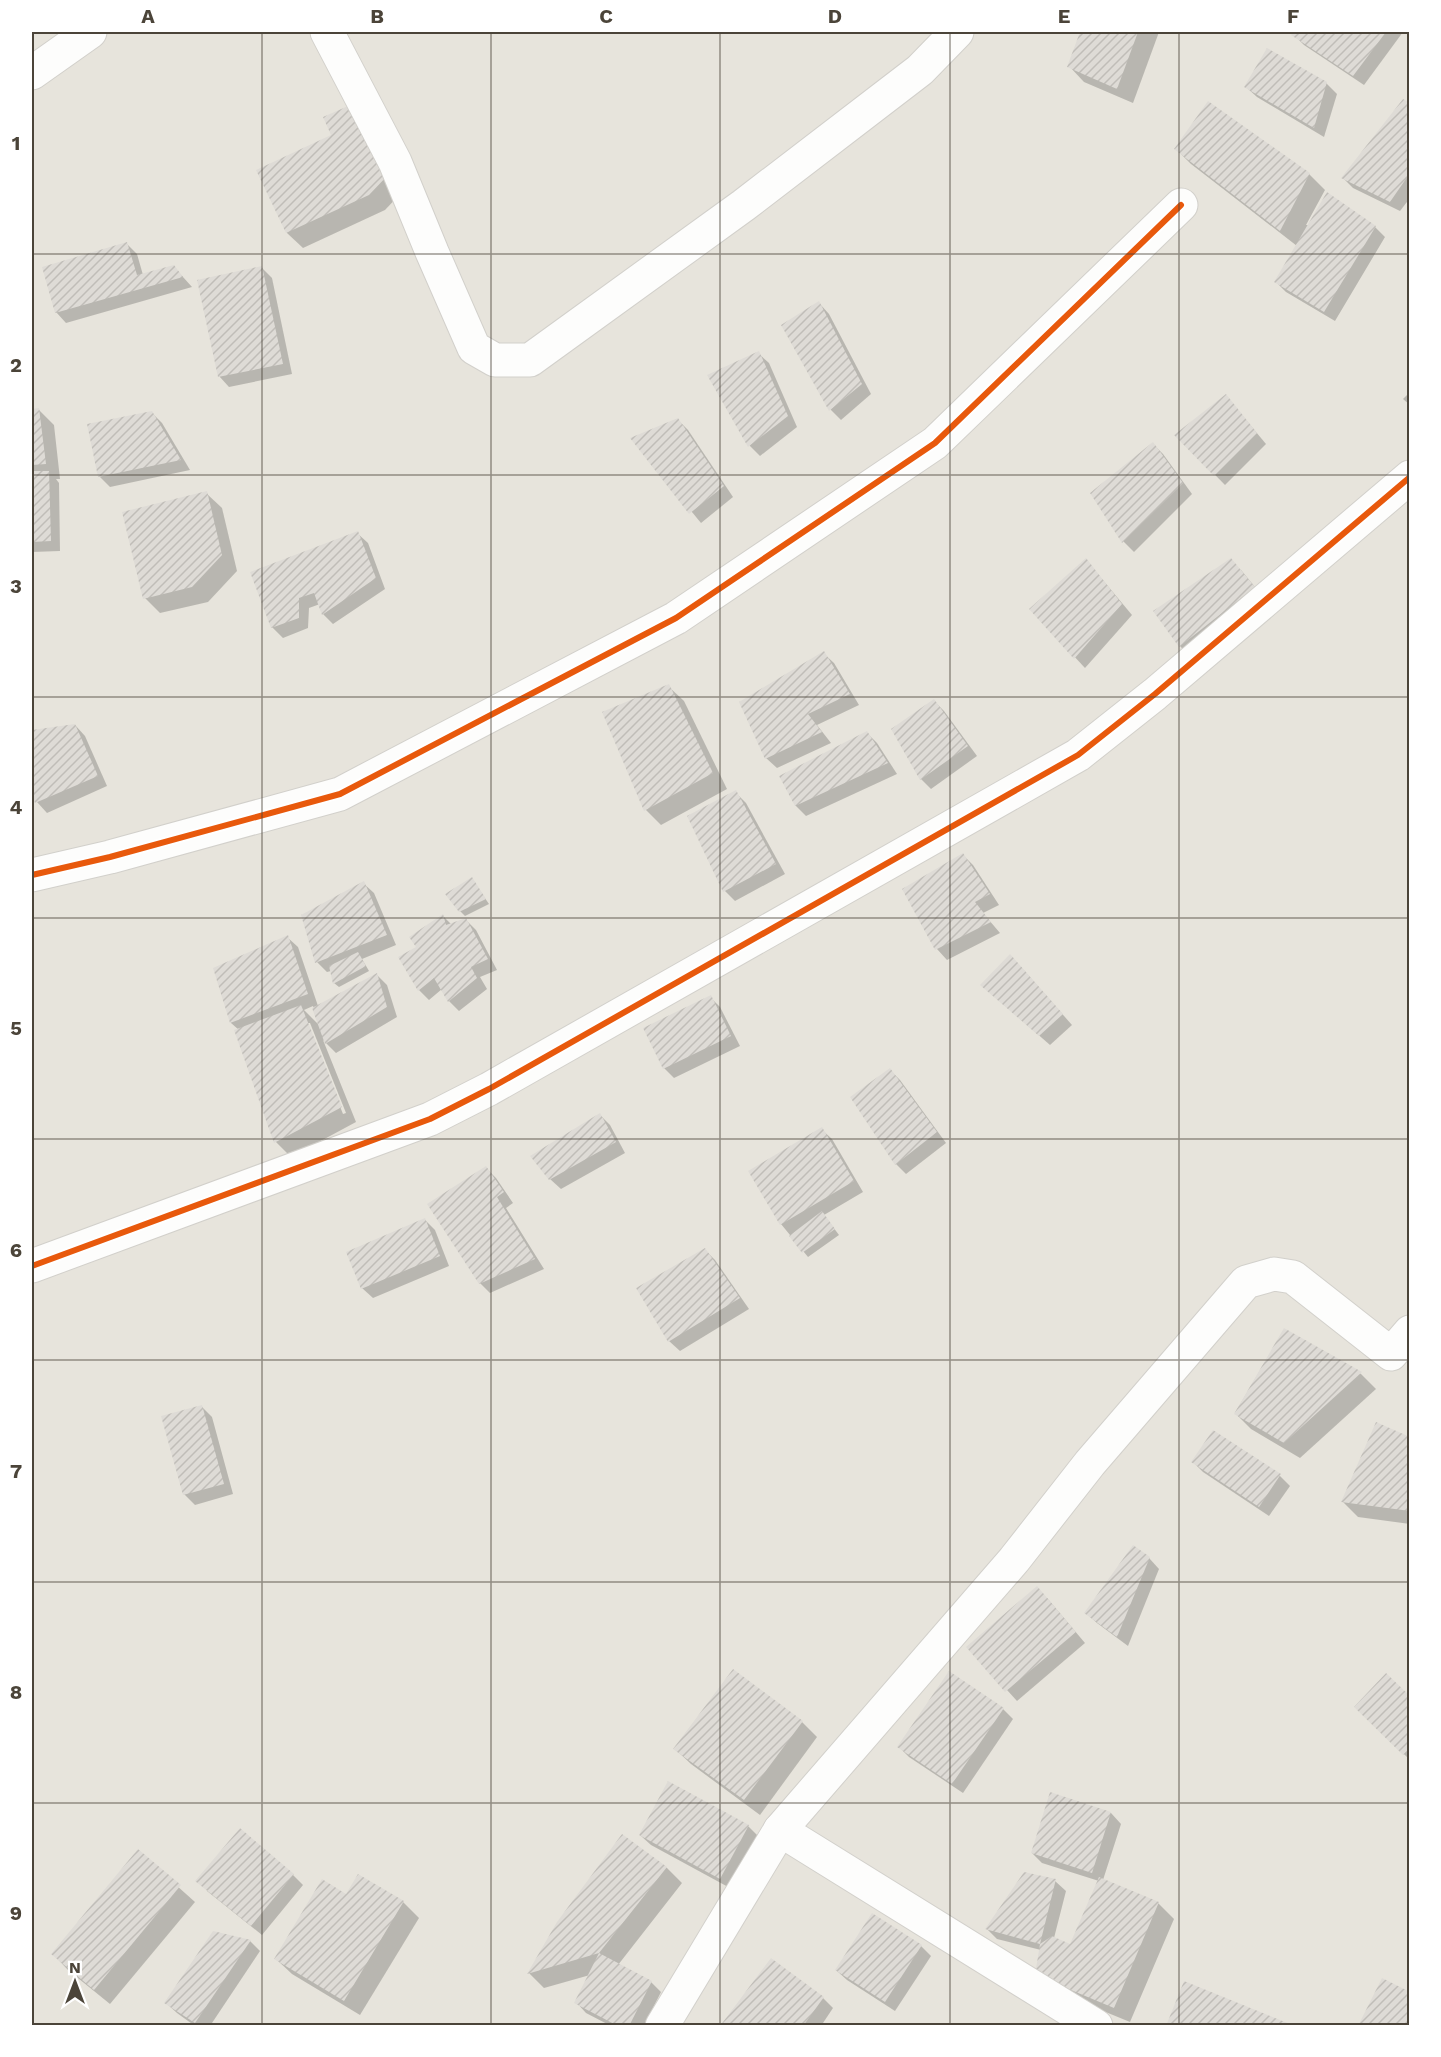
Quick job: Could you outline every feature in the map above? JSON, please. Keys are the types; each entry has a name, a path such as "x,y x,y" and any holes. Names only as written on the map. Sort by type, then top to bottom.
{"street":[{"path":"32,73 90,32"},
{"path":"327,32 395,162 474,348 495,360 530,360 744,205 911,78 957,32"},
{"path":"32,875 340,794 676,618 935,443 1181,205"},
{"path":"32,1266 430,1119 489,1089 1078,755 1155,694 1410,477"},
{"path":"662,2025 780,1830 1014,1560 1090,1463 1246,1282 1274,1274 1293,1277 1403,1351"},
{"path":"780,1830 1096,2025"}],"shaded area":[{"path":"32,32 1409,32 1409,2025 32,2026"}],"building":[{"path":"1080,32 1138,32 1117,89 1067,67"},
{"path":"1293,32 1386,32 1353,76 1291,35"},
{"path":"1267,48 1327,82 1314,128 1244,87"},
{"path":"1403,99 1410,103 1410,173 1390,202 1341,178"},
{"path":"1208,101 1310,173 1280,231 1174,149"},
{"path":"355,103 388,175 369,195 286,233 256,170 331,135 323,117"},
{"path":"1327,192 1376,226 1324,312 1274,282"},
{"path":"127,242 137,275 174,265 183,277 55,313 42,267"},
{"path":"262,266 283,364 218,377 197,280"},
{"path":"819,301 862,384 829,411 781,325"},
{"path":"759,351 788,416 748,447 707,375"},
{"path":"1226,394 1257,433 1214,476 1174,435"},
{"path":"39,408 46,464 32,465 32,409"},
{"path":"152,411 181,460 98,477 87,424"},
{"path":"678,418 724,486 689,514 630,438"},
{"path":"1153,442 1183,483 1122,543 1090,493"},
{"path":"32,471 49,471 51,541 32,542"},
{"path":"207,491 222,555 192,587 143,599 122,512"},
{"path":"358,531 376,578 322,615 314,593 299,598 299,618 271,628 250,572"},
{"path":"1086,558 1122,604 1074,659 1029,609"},
{"path":"1231,558 1255,587 1179,647 1153,611"},
{"path":"824,651 850,694 808,714 822,732 765,759 739,702"},
{"path":"669,684 713,773 644,811 602,712"},
{"path":"934,699 968,746 920,780 891,729"},
{"path":"75,724 98,776 35,803 32,795 32,730"},
{"path":"867,731 888,763 795,806 779,776"},
{"path":"736,790 776,864 723,892 687,816"},
{"path":"963,853 990,894 975,902 991,922 935,950 902,889"},
{"path":"472,877 486,899 459,912 445,894"},
{"path":"364,881 387,935 315,963 301,915"},
{"path":"443,914 446,925 466,918 488,959 471,967 477,978 448,1002 434,978 418,991 398,957 416,947 409,937"},
{"path":"288,935 308,994 230,1023 213,968"},
{"path":"358,952 366,966 333,984 329,966"},
{"path":"1010,954 1063,1014 1039,1036 980,985"},
{"path":"377,973 387,1007 325,1044 312,1008"},
{"path":"711,995 731,1036 663,1069 643,1028"},
{"path":"301,1005 342,1107 274,1143 234,1030"},
{"path":"890,1068 937,1132 895,1165 850,1097"},
{"path":"600,1113 616,1142 549,1180 530,1156"},
{"path":"822,1127 854,1181 780,1225 748,1171"},
{"path":"486,1166 504,1192 497,1197 535,1259 479,1284 427,1204"},
{"path":"822,1211 835,1229 802,1253 789,1236"},
{"path":"425,1218 440,1256 361,1289 346,1252"},
{"path":"705,1248 740,1298 668,1342 636,1288"},
{"path":"1284,1328 1362,1372 1284,1443 1234,1414"},
{"path":"202,1405 224,1484 183,1495 161,1416"},
{"path":"1376,1422 1410,1437 1410,1511 1341,1502"},
{"path":"1213,1430 1281,1474 1259,1507 1191,1462"},
{"path":"1133,1545 1150,1557 1117,1637 1084,1613"},
{"path":"1037,1586 1076,1632 1005,1692 966,1647"},
{"path":"733,1669 803,1721 744,1800 673,1749"},
{"path":"949,1671 1004,1708 952,1784 897,1747"},
{"path":"1386,1673 1410,1696 1410,1748 1403,1755 1354,1707"},
{"path":"668,1781 749,1825 720,1879 639,1835"},
{"path":"1050,1792 1111,1812 1092,1873 1031,1853"},
{"path":"240,1828 294,1874 251,1926 195,1881"},
{"path":"622,1834 667,1867 599,1953 527,1974 557,1922"},
{"path":"138,1849 181,1885 94,1990 51,1954"},
{"path":"1024,1872 1056,1879 1040,1944 985,1929"},
{"path":"358,1874 404,1901 344,2001 274,1959 322,1879 346,1894"},
{"path":"1099,1877 1159,1902 1114,2008 1035,1975 1040,1944 1052,1936 1070,1944"},
{"path":"872,1913 922,1945 885,2002 835,1970"},
{"path":"213,1931 251,1940 195,2023 164,2003"},
{"path":"599,1953 652,1981 629,2026 618,2026 574,2003"},
{"path":"771,1958 824,1997 803,2026 720,2026"},
{"path":"1382,1978 1410,1992 1410,2026 1358,2026"},
{"path":"1184,1981 1290,2024 1289,2026 1166,2026"}],"cycle path":[{"path":"32,875 110,857 340,794 676,618 935,443 1181,205"},
{"path":"32,1266 430,1119 489,1089 1078,755 1155,694 1410,477"}]}
